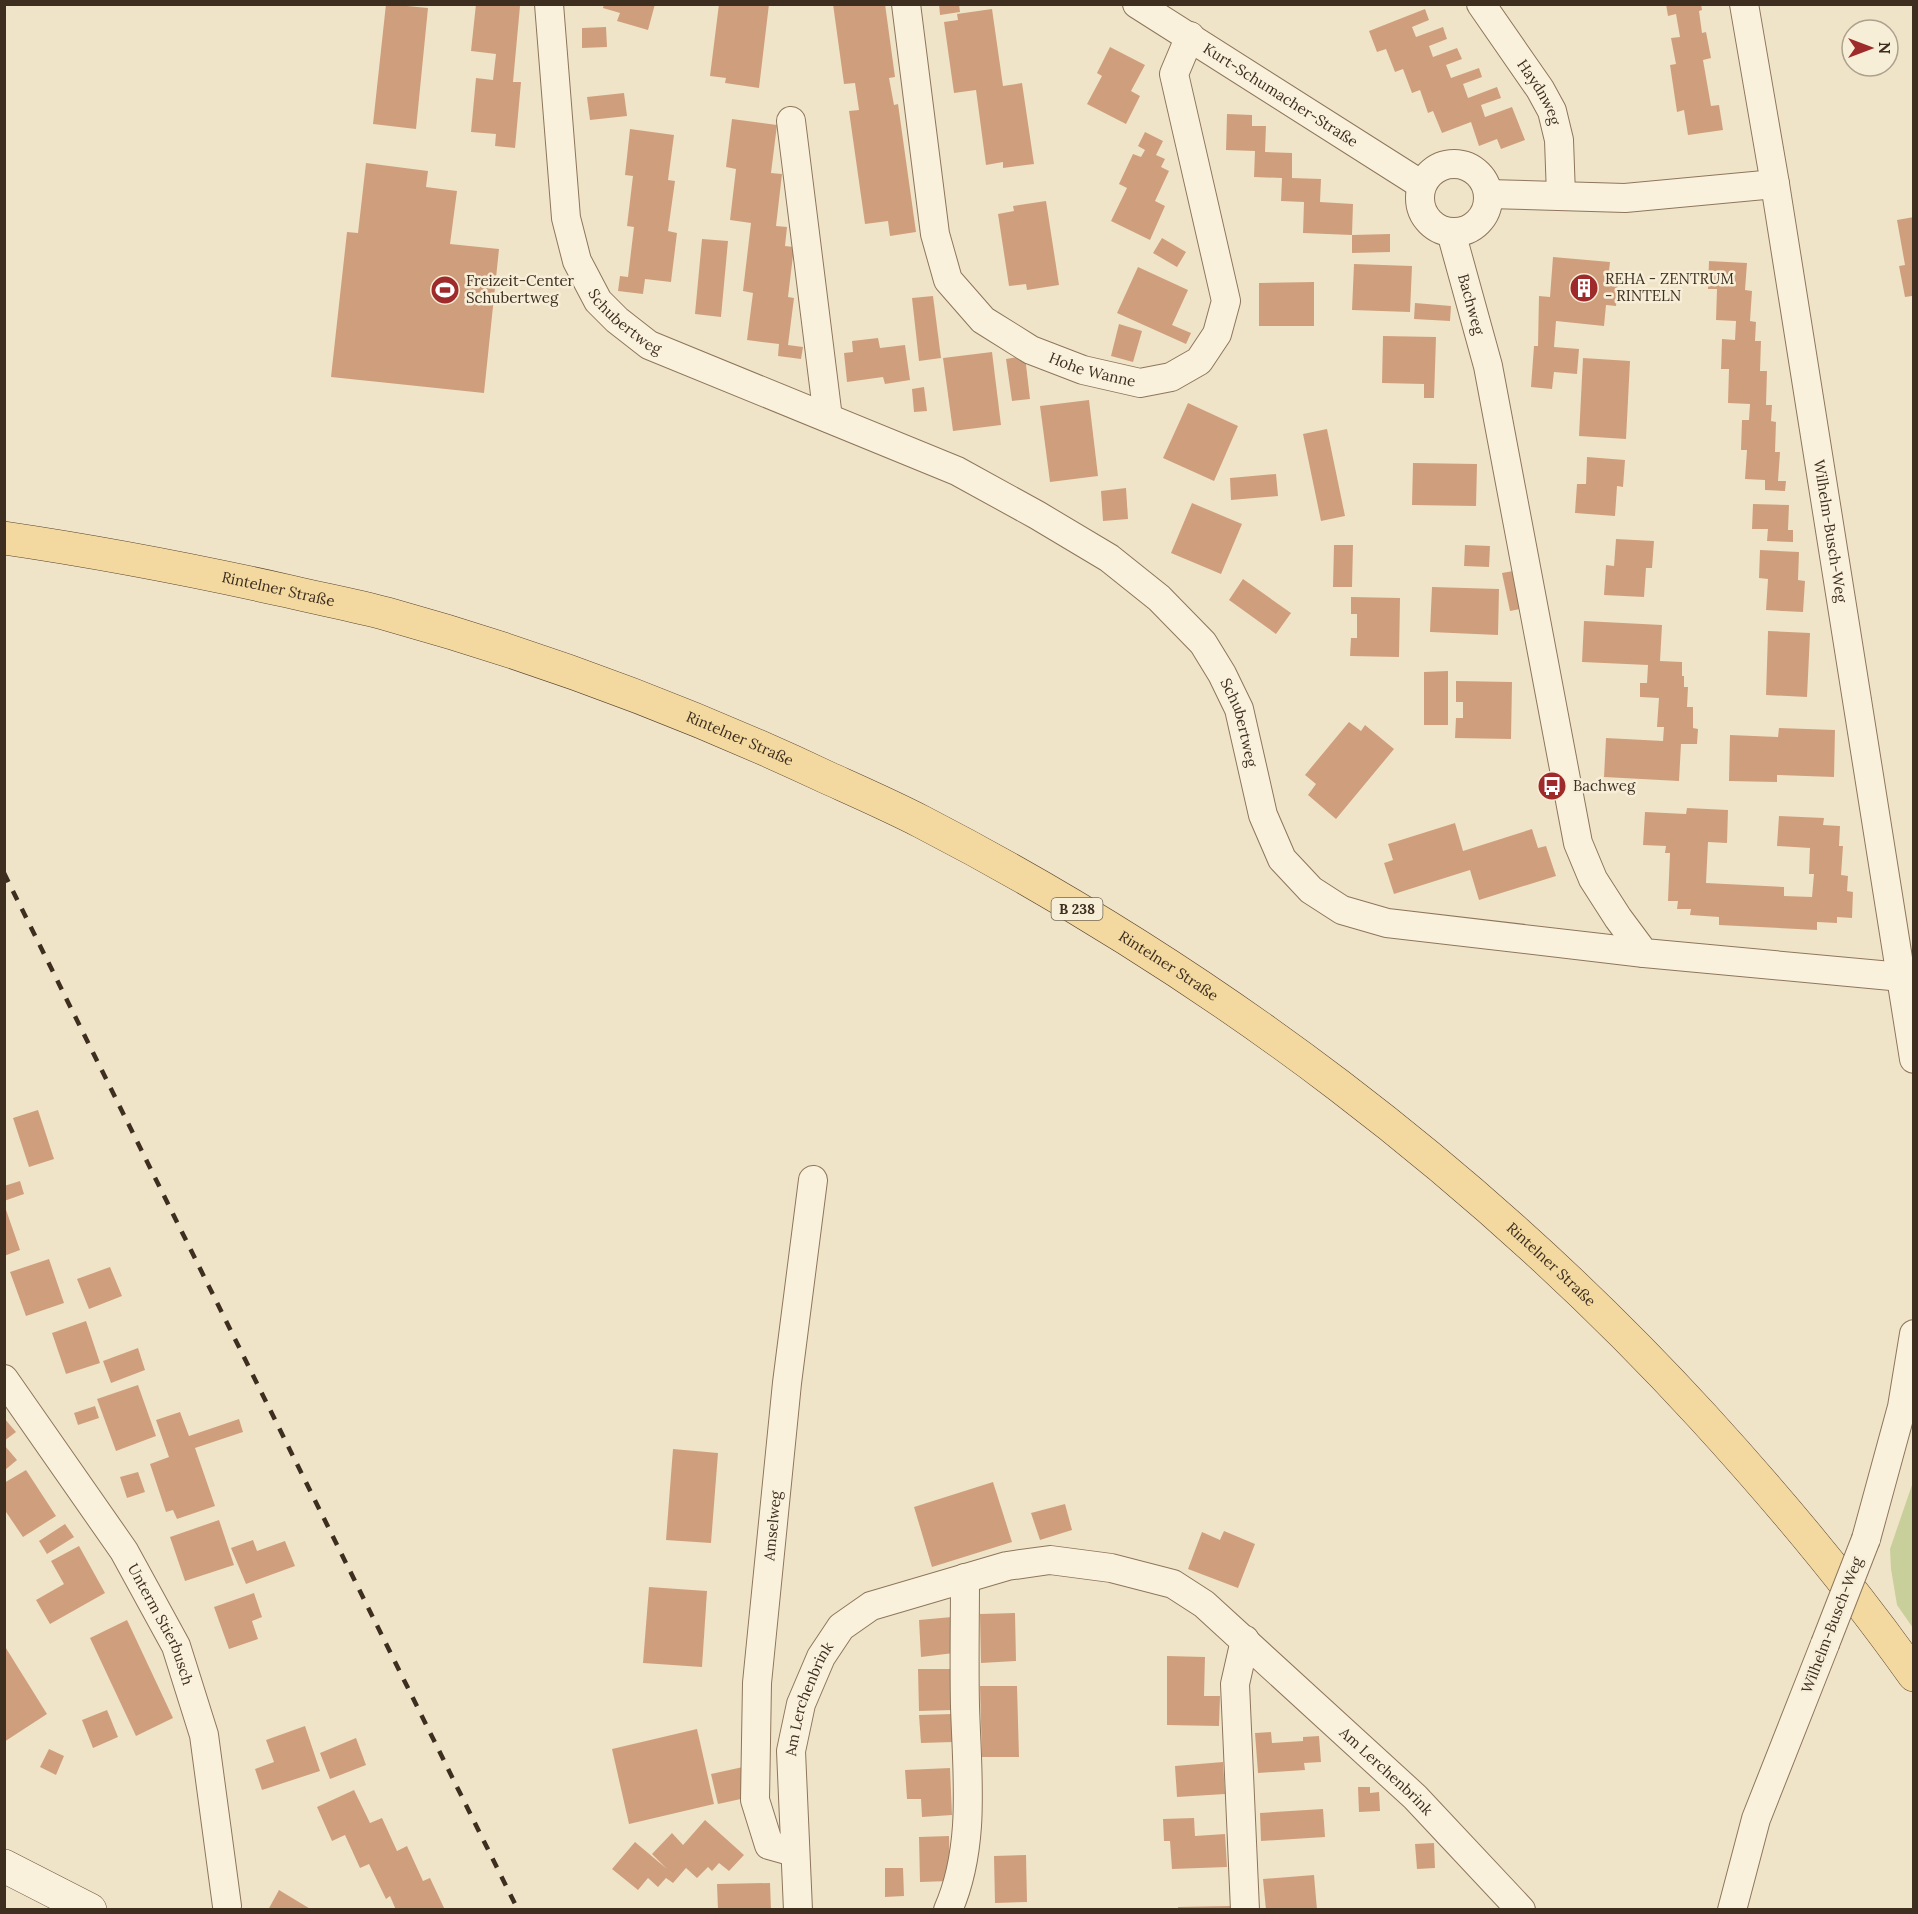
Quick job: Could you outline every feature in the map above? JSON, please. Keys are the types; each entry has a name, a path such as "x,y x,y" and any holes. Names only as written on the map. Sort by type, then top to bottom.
{"main road":[{"name":"Rintelner Straße","path":"4,538 196,571 384,613 572,672 657,703 795,762 919,820 1040,887 1248,1019 1357,1099 1447,1172 1547,1259 1641,1351 1734,1451 1831,1566 1914,1675"}],"street":[{"name":"Schubertweg","path":"549,4 566,218 578,261 598,301 617,320 649,345 957,471 1109,558 1159,598 1203,643 1222,674 1239,709 1263,815 1282,859 1311,890 1342,910 1387,923 1644,953"},
{"name":"Hohe Wanne","path":"906,4 935,234 948,280 983,320 1031,350 1083,370 1140,383 1171,377 1199,361 1217,334 1226,301 1174,74 1190,36"},
{"name":"Haydnweg","path":"1480,4 1540,89 1552,111 1559,140 1561,195"},
{"name":"Wilhelm-Busch-Weg","path":"1744,4 1775,184 1914,1059"},
{"name":"Kurt-Schumacher-Straße","path":"1145,6 1422,185"},
{"path":"792,121 828,418"},
{"path":"1448,164 1465,165 1478,173 1485,183 1488,194 1485,213 1477,224 1463,231 1451,232 1438,229 1423,212 1420,201 1422,185 1433,171 1448,164"},
{"path":"1488,194 1625,198 1775,184"},
{"name":"Bachweg","path":"1451,232 1488,366 1578,843 1593,879 1644,953"},
{"path":"1644,953 1902,977"},
{"name":"Amselweg","path":"794,1852 768,1845 755,1800 757,1683 787,1383 813,1180"},
{"name":"Wilhelm-Busch-Weg","path":"1732,1910 1756,1820 1866,1539 1902,1407 1914,1334"},
{"name":"Unterm Stierbusch","path":"4,1379 124,1551 176,1646 204,1735 227,1906"},
{"name":"Am Lerchenbrink","path":"798,1910 791,1751 801,1704 821,1658 842,1627 871,1606 1007,1566 1050,1560 1111,1568 1173,1584 1204,1604 1415,1797 1521,1910"},
{"path":"948,1910 957,1889 964,1858 969,1815 964,1677 965,1578"},
{"path":"1245,1640 1235,1684 1245,1910"},
{"path":"4,1866 90,1910"}],"green space":[{"path":"1913,1482 1913,1628 1897,1605 1890,1549"}],"building":[{"path":"386,4 428,8 416,129 373,124"},
{"path":"476,4 520,6 513,82 521,82 515,148 495,146 496,134 471,132 476,78 493,80 496,54 471,51"},
{"path":"604,4 655,4 648,30 617,21 620,13 603,8"},
{"path":"719,4 769,4 759,88 725,83 726,78 710,76"},
{"path":"833,4 885,4 895,77 889,78 894,105 898,104 916,232 890,236 888,221 865,224 849,111 859,110 855,83 844,84"},
{"path":"939,4 959,4 960,12 940,15"},
{"path":"1666,4 1701,4 1702,10 1699,11 1702,33 1706,32 1711,58 1703,60 1711,106 1719,105 1723,130 1688,135 1684,110 1677,112 1670,65 1676,64 1671,38 1680,37 1676,14 1668,16"},
{"path":"992,9 1003,86 1022,83 1034,164 1003,168 1003,162 986,165 976,90 954,93 944,22 958,20 957,14"},
{"path":"1425,9 1429,20 1412,27 1416,37 1443,27 1447,39 1429,46 1433,57 1457,48 1462,59 1446,65 1451,78 1479,68 1482,77 1463,84 1468,98 1497,87 1501,98 1481,105 1485,117 1512,107 1525,140 1501,149 1497,139 1479,146 1471,122 1442,133 1433,111 1428,113 1420,90 1412,93 1403,69 1395,72 1386,49 1377,52 1369,31"},
{"path":"606,27 607,47 582,48 582,28"},
{"path":"1110,47 1145,65 1131,91 1140,96 1126,124 1087,104 1102,76 1097,73"},
{"path":"624,93 627,116 590,120 587,97"},
{"path":"1227,114 1252,115 1252,126 1266,126 1265,152 1292,153 1292,178 1321,179 1320,202 1353,204 1352,235 1303,233 1304,202 1281,201 1282,178 1254,177 1255,151 1226,150"},
{"path":"732,119 777,125 771,173 782,174 776,226 787,227 785,246 794,247 788,297 794,298 788,345 803,347 801,359 778,356 779,344 747,340 753,293 743,291 751,223 730,220 736,169 726,167"},
{"path":"630,129 674,135 668,180 675,181 668,231 677,233 671,282 645,279 643,294 618,291 620,276 628,277 634,227 627,226 633,176 625,175"},
{"path":"1145,132 1163,141 1156,155 1165,159 1161,167 1169,171 1155,201 1165,206 1150,240 1111,221 1127,188 1119,184 1133,154 1141,157 1145,150 1138,146"},
{"path":"366,163 428,171 426,187 457,191 450,244 499,249 484,393 331,377 347,232 358,233"},
{"path":"1046,201 1059,285 1027,290 1026,284 1009,286 998,214 1014,211 1013,206"},
{"path":"1914,217 1914,301 1912,301 1912,296 1905,297 1899,266 1905,265 1897,220"},
{"path":"1390,234 1390,252 1352,253 1352,235"},
{"path":"1162,238 1186,252 1177,267 1153,253"},
{"path":"702,239 728,241 721,317 695,314"},
{"name":"REHA - ZENTRUM - RINTELN","path":"1553,257 1610,262 1608,280 1618,281 1616,306 1606,305 1604,326 1556,321 1554,347 1579,349 1577,374 1554,372 1552,389 1531,387 1534,346 1538,346 1539,296 1550,297"},
{"path":"1709,261 1747,263 1745,290 1752,291 1750,321 1756,322 1755,341 1761,341 1760,371 1767,371 1766,405 1772,405 1771,421 1776,422 1775,452 1780,452 1778,481 1786,481 1785,491 1765,490 1765,480 1745,479 1747,450 1741,450 1742,420 1749,420 1750,404 1728,403 1729,369 1721,369 1722,339 1735,340 1736,321 1716,320 1717,289 1708,289"},
{"path":"1354,264 1412,266 1410,312 1352,310"},
{"path":"1138,267 1188,290 1172,325 1191,333 1186,344 1117,313"},
{"path":"1314,282 1314,326 1259,326 1259,283"},
{"path":"933,296 941,358 919,361 912,298"},
{"path":"1415,303 1451,306 1450,321 1414,319"},
{"path":"1119,324 1142,331 1133,362 1111,356"},
{"path":"1383,336 1436,337 1434,398 1424,398 1424,384 1382,383"},
{"path":"878,338 880,348 905,345 910,380 885,384 883,377 847,382 844,353 853,352 852,341"},
{"path":"992,352 1001,425 953,431 943,358"},
{"path":"1025,356 1030,399 1012,401 1006,359"},
{"path":"1583,358 1630,361 1626,439 1579,436"},
{"path":"924,387 927,411 914,412 912,389"},
{"path":"1089,400 1098,476 1050,482 1040,406"},
{"path":"1188,403 1238,426 1214,481 1163,458"},
{"path":"1327,429 1345,516 1321,521 1303,434"},
{"path":"1587,457 1625,460 1623,487 1617,486 1615,516 1575,513 1577,484 1586,484"},
{"path":"1413,463 1477,464 1476,506 1412,505"},
{"path":"1276,474 1278,496 1231,500 1230,478"},
{"path":"1126,488 1128,519 1103,521 1101,491"},
{"path":"1192,503 1242,524 1221,574 1171,553"},
{"path":"1753,504 1789,505 1788,530 1793,530 1793,542 1767,541 1768,529 1752,529"},
{"path":"1616,539 1654,541 1652,568 1646,568 1644,597 1604,595 1606,565 1614,566"},
{"path":"1334,545 1353,545 1352,587 1333,587"},
{"path":"1465,545 1490,546 1489,567 1464,566"},
{"path":"1760,550 1799,552 1798,580 1805,581 1803,612 1766,610 1768,579 1759,578"},
{"path":"1513,571 1520,609 1510,611 1502,573"},
{"path":"1243,579 1291,613 1276,634 1229,600"},
{"path":"1432,587 1499,589 1498,635 1430,632"},
{"path":"1351,597 1400,598 1399,657 1350,656 1351,638 1357,638 1357,614 1351,614"},
{"path":"1584,621 1662,625 1660,661 1682,662 1684,687 1688,687 1687,707 1693,707 1693,728 1698,729 1697,744 1681,744 1679,781 1604,777 1606,738 1663,741 1664,727 1657,727 1659,698 1640,697 1640,683 1647,683 1648,665 1582,662"},
{"path":"1768,631 1810,633 1807,697 1766,695"},
{"path":"1448,671 1448,725 1424,725 1424,672"},
{"path":"1456,681 1512,682 1511,739 1455,738 1456,718 1463,718 1463,702 1456,702"},
{"path":"1349,722 1361,731 1365,725 1394,749 1336,819 1308,795 1316,784 1305,775"},
{"path":"1779,728 1835,730 1834,777 1777,775 1777,782 1729,781 1730,735 1778,737"},
{"path":"1687,808 1728,810 1727,843 1708,842 1706,883 1784,887 1784,896 1812,897 1814,874 1809,874 1810,848 1777,846 1779,816 1824,818 1823,825 1840,826 1839,846 1843,846 1841,875 1848,876 1847,891 1853,892 1852,918 1837,917 1837,923 1817,922 1817,930 1719,925 1719,917 1690,915 1691,909 1677,909 1678,901 1668,901 1670,853 1665,853 1666,846 1643,845 1645,812 1686,814"},
{"path":"1455,823 1463,851 1532,829 1538,848 1546,846 1556,876 1479,900 1470,870 1394,894 1384,863 1393,860 1388,844"},
{"path":"38,1110 54,1159 29,1167 13,1118"},
{"path":"20,1181 24,1194 4,1201 4,1186"},
{"path":"4,1204 20,1250 4,1256"},
{"path":"49,1259 64,1303 26,1316 10,1272"},
{"path":"110,1267 122,1296 89,1309 77,1279"},
{"path":"86,1321 100,1363 66,1374 52,1333"},
{"path":"138,1348 145,1370 111,1383 103,1361"},
{"path":"138,1385 156,1436 116,1451 97,1399"},
{"path":"95,1406 99,1418 78,1425 74,1413"},
{"path":"180,1412 189,1436 239,1419 243,1432 195,1448 215,1506 177,1519 173,1510 166,1512 150,1464 169,1457 156,1420"},
{"path":"4,1418 16,1432 4,1441"},
{"path":"5,1446 17,1460 5,1470"},
{"path":"673,1449 718,1453 711,1543 666,1540"},
{"path":"26,1470 56,1516 23,1537 4,1509 4,1483"},
{"path":"138,1472 145,1492 127,1498 120,1477"},
{"path":"993,1482 1012,1542 932,1567 914,1507"},
{"path":"1065,1504 1072,1530 1040,1540 1031,1513"},
{"path":"219,1520 234,1565 185,1581 170,1537"},
{"path":"65,1524 74,1537 47,1554 39,1541"},
{"path":"1224,1531 1255,1544 1238,1588 1188,1569 1202,1532 1220,1540"},
{"path":"253,1540 257,1551 285,1541 295,1566 246,1584 231,1548"},
{"path":"79,1546 105,1593 50,1624 36,1600 64,1584 51,1561"},
{"path":"649,1587 707,1591 702,1667 643,1663"},
{"path":"254,1593 262,1617 252,1621 258,1639 229,1649 214,1607"},
{"path":"1015,1613 1016,1661 981,1663 980,1614"},
{"path":"952,1617 954,1653 921,1657 919,1620"},
{"path":"127,1620 173,1718 136,1736 90,1638"},
{"path":"4,1645 47,1714 4,1742"},
{"path":"1167,1656 1205,1657 1204,1696 1220,1696 1219,1726 1167,1725"},
{"path":"918,1669 953,1669 953,1710 919,1711"},
{"path":"980,1686 1017,1686 1019,1757 982,1757"},
{"path":"107,1710 118,1737 93,1748 82,1720"},
{"path":"952,1714 953,1742 921,1743 919,1715"},
{"path":"305,1726 320,1771 262,1790 255,1769 274,1762 266,1740"},
{"path":"697,1729 714,1804 629,1824 612,1749"},
{"path":"1271,1732 1272,1743 1303,1741 1303,1737 1319,1736 1321,1762 1304,1763 1305,1770 1258,1773 1255,1733"},
{"path":"356,1738 366,1765 330,1779 320,1753"},
{"path":"49,1749 64,1756 56,1775 40,1767"},
{"path":"1223,1762 1225,1794 1177,1797 1175,1766"},
{"path":"743,1767 750,1797 718,1804 711,1774"},
{"path":"950,1768 952,1815 922,1817 921,1799 907,1799 905,1770"},
{"path":"1358,1787 1370,1787 1370,1793 1379,1792 1380,1811 1359,1812"},
{"path":"354,1790 370,1823 382,1818 397,1851 407,1846 423,1881 430,1878 445,1910 396,1910 390,1896 386,1899 369,1864 360,1868 345,1835 332,1841 317,1807"},
{"path":"1323,1809 1325,1837 1261,1841 1260,1813"},
{"path":"1194,1818 1195,1836 1225,1834 1227,1867 1172,1869 1170,1841 1164,1841 1163,1819"},
{"path":"705,1820 744,1855 729,1871 719,1863 712,1871 708,1867 697,1878 686,1868 673,1883 666,1878 658,1887 648,1878 638,1890 612,1869 635,1842 667,1869 652,1854 672,1833 683,1845"},
{"path":"949,1836 950,1881 920,1882 919,1837"},
{"path":"1434,1843 1435,1868 1417,1869 1415,1844"},
{"path":"1026,1855 1027,1902 995,1903 994,1856"},
{"path":"885,1868 903,1868 904,1896 885,1897"},
{"path":"1314,1875 1317,1910 1266,1910 1263,1879"},
{"path":"770,1883 771,1910 718,1910 717,1884"},
{"path":"279,1890 312,1910 268,1910"},
{"path":"1230,1906 1230,1910 1178,1910 1178,1907"}],"railway":[{"path":"4,873 518,1910"}],"place":[{"name":"REHA - ZENTRUM - RINTELN","path":"1584,288"},
{"name":"Freizeit-Center Schubertweg","path":"445,290"},
{"name":"Bachweg","path":"1552,786"}]}
